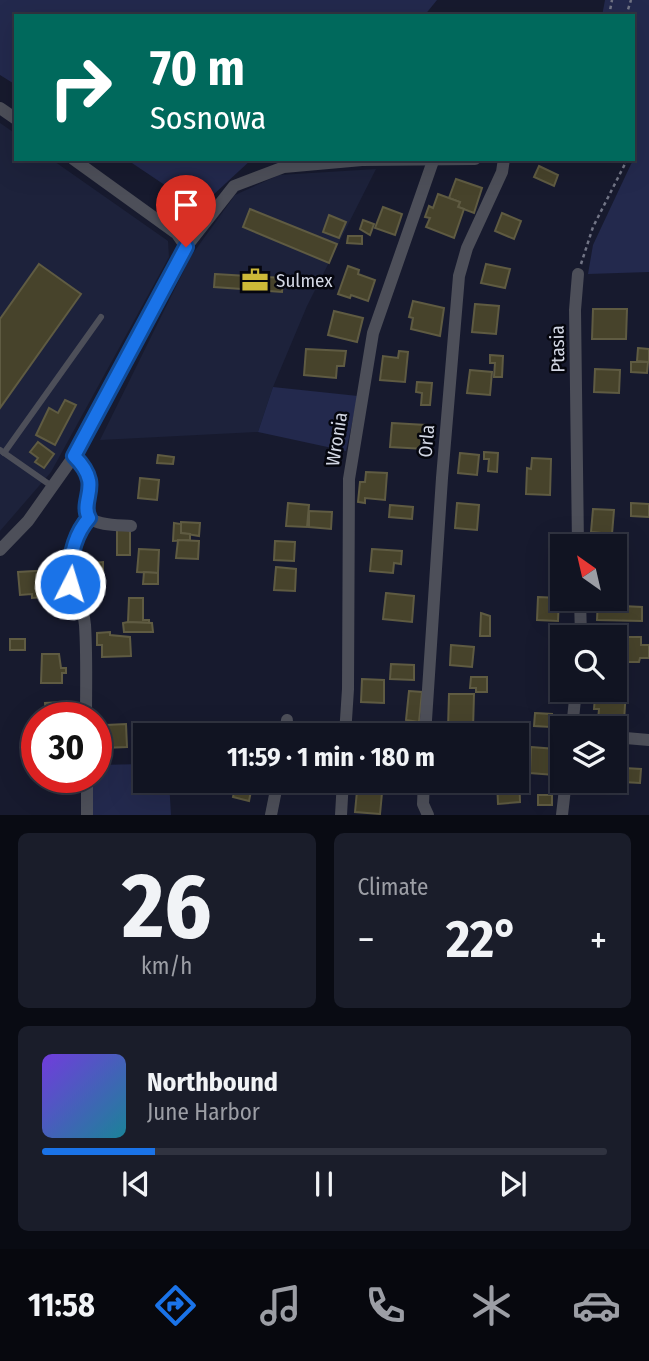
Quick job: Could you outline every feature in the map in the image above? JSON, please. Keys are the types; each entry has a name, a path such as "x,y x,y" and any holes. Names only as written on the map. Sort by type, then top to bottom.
{"street":[{"path":"76,161 177,234 186,247"},
{"path":"0,550 28,522 74,456 186,247 234,186 284,167 351,161"},
{"name":"Wronia","path":"345,723 349,479 373,333 433,161"},
{"name":"Orla","path":"426,723 459,276 467,248 502,173 504,161"},
{"name":"Ptasia","path":"578,274 575,310 578,534"},
{"path":"74,456 85,468 90,482 86,513 89,518 131,526"},
{"path":"86,702 85,622 81,604 70,584 69,563 80,528 89,518"},
{"path":"627,738 649,740"},
{"path":"87,793 87,815"},
{"path":"271,815 275,793"},
{"path":"341,815 342,793"},
{"path":"424,793 423,807 428,815"},
{"path":"562,815 565,793"}],"lane":[{"path":"53,487 2,452 101,317"}],"path":[{"path":"578,274 593,227 626,162 622,161"}],"shaded area":[{"path":"0,0 437,0 426,14 14,14 14,84 0,75"},
{"path":"605,0 649,0 649,272 588,274 593,245 632,162 630,161 635,161 635,14 602,14"},
{"path":"0,123 14,133 14,161 54,161 168,241 169,257 51,472 0,531"},
{"path":"129,161 250,161 199,208"},
{"path":"376,169 307,306 273,387 258,432 100,440 191,256 235,195 279,175"},
{"path":"273,387 358,396 346,451 258,432"},
{"path":"133,764 133,793 170,793 171,815 92,815 91,793 112,793 112,765"}],"building":[{"path":"539,166 558,175 554,186 534,177"},
{"path":"456,179 482,188 474,213 458,207 460,202 449,198"},
{"path":"438,194 460,202 458,207 464,209 454,238 426,227 430,218 425,217 429,206 433,208"},
{"path":"383,207 402,214 395,235 375,228"},
{"path":"250,209 337,244 329,263 243,227"},
{"path":"502,213 521,221 514,239 495,231"},
{"path":"329,215 346,222 339,238 323,232"},
{"path":"363,220 374,224 370,235 360,229"},
{"path":"348,236 362,236 362,244 347,243"},
{"path":"39,264 81,294 0,408 0,319"},
{"path":"486,264 510,269 505,288 481,283"},
{"path":"348,266 359,270 358,274 375,280 368,301 338,294"},
{"path":"215,274 283,278 282,292 214,287"},
{"path":"413,301 444,308 440,336 411,329 413,318 409,317"},
{"path":"475,304 499,306 496,334 472,332"},
{"path":"593,309 627,309 626,339 592,339"},
{"path":"334,311 363,318 357,342 328,335"},
{"path":"638,348 649,349 649,362 637,361"},
{"path":"306,349 346,351 344,366 337,366 336,378 304,375"},
{"path":"399,351 408,352 405,382 380,380 383,356 398,358"},
{"path":"490,355 503,356 502,377 494,377 495,363 490,363"},
{"path":"631,362 648,362 647,373 631,372"},
{"path":"595,369 620,370 619,393 594,392"},
{"path":"470,370 492,372 490,395 467,393"},
{"path":"417,382 432,383 430,405 421,405 422,393 416,392"},
{"path":"65,400 76,405 55,445 36,435 49,408 58,413"},
{"path":"392,423 426,425 425,449 390,447"},
{"path":"38,442 54,454 44,468 35,462 38,458 30,452"},
{"path":"484,452 498,453 497,472 488,471 489,459 484,459"},
{"path":"460,453 479,455 477,475 458,473"},
{"path":"158,455 174,457 173,464 157,463"},
{"path":"532,458 551,459 550,495 526,494 527,468 531,469"},
{"path":"366,472 387,473 385,500 365,498 365,503 358,502 360,482 365,482"},
{"path":"140,478 159,480 157,500 138,498"},
{"path":"288,503 309,505 307,527 286,526"},
{"path":"457,503 479,505 477,530 455,528"},
{"path":"631,503 649,504 649,517 631,516"},
{"path":"390,505 413,507 412,519 389,517"},
{"path":"593,509 614,510 612,534 591,532"},
{"path":"309,511 332,512 331,529 309,527"},
{"path":"181,522 200,523 199,536 181,533"},
{"path":"174,523 181,524 181,533 190,534 190,540 173,541"},
{"path":"117,530 130,530 130,555 117,555"},
{"path":"178,540 199,541 198,559 176,558"},
{"path":"275,541 295,542 294,561 274,560"},
{"path":"139,549 159,550 158,573 137,572"},
{"path":"372,549 402,551 401,564 394,563 393,573 370,571"},
{"path":"84,558 92,558 92,563 103,562 103,581 74,582 73,563 84,563"},
{"path":"276,567 296,569 295,591 274,590"},
{"path":"52,570 54,593 43,593 43,597 32,598 32,594 20,595 18,572"},
{"path":"144,572 158,573 158,584 143,584"},
{"path":"386,593 414,596 412,622 383,619"},
{"path":"538,597 550,598 550,611 558,611 558,621 537,620"},
{"path":"129,598 143,598 143,620 149,620 149,623 128,622"},
{"path":"627,606 642,607 642,621 597,620 597,611 627,611"},
{"path":"481,613 490,616 490,636 480,636"},
{"path":"123,623 152,623 153,632 124,632"},
{"path":"110,632 110,635 130,637 131,656 102,657 102,645 97,645 97,633"},
{"path":"627,637 641,637 641,645 649,645 649,658 640,658 639,662 627,662"},
{"path":"10,639 25,639 25,650 10,650"},
{"path":"451,645 474,647 472,667 450,665"},
{"path":"42,654 59,654 61,668 66,668 66,673 62,673 62,683 41,683"},
{"path":"391,664 414,665 414,680 390,679"},
{"path":"471,677 487,677 487,692 476,692 476,688 470,688"},
{"path":"362,679 384,680 384,703 361,702"},
{"path":"409,691 422,692 419,722 406,720"},
{"path":"449,694 474,694 473,723 448,723"},
{"path":"595,702 625,702 624,716 598,716 599,709 594,709"},
{"path":"535,713 552,714 550,727 534,726"},
{"path":"126,724 127,747 112,748 112,725"},
{"path":"531,747 550,749 550,775 530,773"},
{"path":"627,768 641,769 640,783 627,782"},
{"path":"234,793 251,793 249,801 233,797"},
{"path":"357,793 382,793 380,814 355,812"},
{"path":"498,793 520,793 520,802 498,804"},
{"path":"538,795 552,795 552,805 538,805"}],"place":[{"name":"Sulmex","path":"255,280"}],"route":[{"path":"70,584 69,563 80,528 89,518 86,513 90,482 85,468 74,456 186,247"}]}
